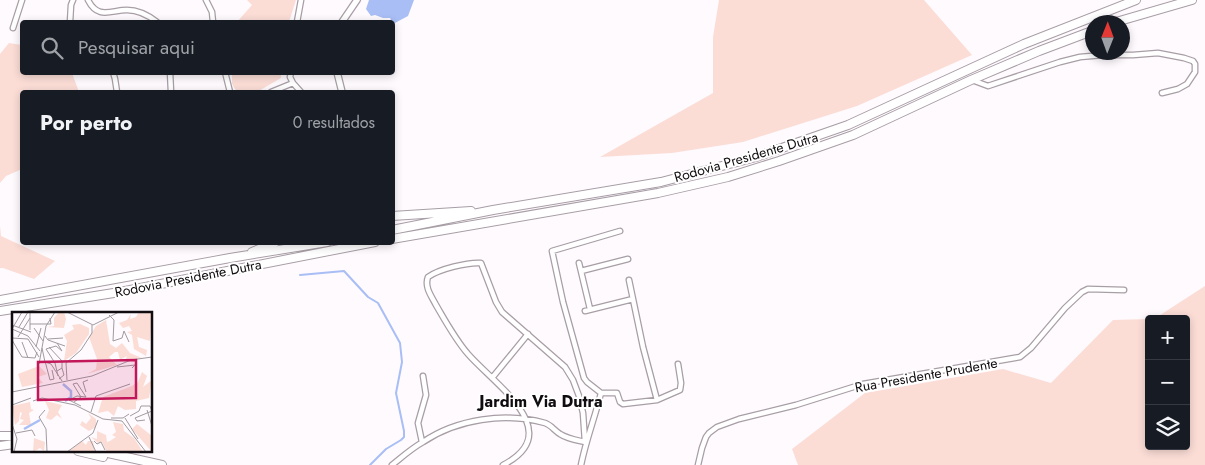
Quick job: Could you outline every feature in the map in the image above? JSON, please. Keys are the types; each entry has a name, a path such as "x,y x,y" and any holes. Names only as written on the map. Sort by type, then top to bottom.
{"highway":[{"name":"Rodovia Presidente Dutra","path":"395,229 493,210 661,182 796,145 848,125 1024,44 1136,0"},
{"path":"1130,18 1192,0"},
{"name":"Rodovia Presidente Dutra","path":"395,239 658,193 728,177 853,135 971,80 1085,34"},
{"path":"395,214 493,210"},
{"path":"234,258 268,245"},
{"name":"Rodovia Presidente Dutra","path":"0,300 309,245"},
{"name":"Rodovia Presidente Dutra","path":"0,311 120,292 360,245"},
{"path":"82,452 138,465"},
{"path":"104,452 162,465"}],"street":[{"path":"13,28 22,0"},
{"path":"70,20 73,0"},
{"path":"88,0 97,11 103,13 134,11 154,20"},
{"path":"206,0 212,12 213,20"},
{"path":"297,20 301,0"},
{"path":"343,20 357,0"},
{"path":"971,80 988,86 1060,62 1080,57 1103,55 1158,53 1184,58 1193,62 1194,72 1191,80 1178,89 1162,94"},
{"path":"114,75 117,90"},
{"path":"170,75 171,90"},
{"path":"225,75 229,90"},
{"path":"290,75 293,83 299,90"},
{"path":"338,75 342,90"},
{"path":"276,90 293,83"},
{"path":"620,231 552,251 563,302 584,378 601,392 617,394 620,402 623,404 657,400 680,390 681,383 678,364"},
{"path":"581,271 628,259"},
{"path":"503,465 519,456 524,450 530,435 526,419 520,406 459,343 428,290 426,282 428,277 434,273 472,264 480,263 482,265 496,302 502,312 565,366 579,396 583,413 585,442"},
{"path":"579,263 587,310 633,299"},
{"path":"629,280 643,347 657,400"},
{"name":"Rua Presidente Prudente","path":"698,465 706,436 717,428 863,384 1020,358 1082,292 1088,289 1124,290"},
{"path":"492,378 528,334"},
{"path":"422,376 426,395 418,423 422,442"},
{"path":"581,465 585,442 594,419 601,392"},
{"path":"392,465 422,442 448,429 477,420 526,419 547,424 567,438 585,442"}],"shaded area":[{"path":"247,0 296,0 290,20 239,20 252,5"},
{"path":"719,0 924,0 972,55 857,106 743,142 672,153 600,157 713,93 713,37"},
{"path":"9,43 20,45 20,75 73,75 78,90 20,90 20,170 6,176 0,183 0,54"},
{"path":"232,75 281,75 281,78 260,90 236,90 232,84"},
{"path":"0,226 1,236 55,261 34,279 0,268"},
{"path":"1205,286 1205,465 798,465 792,449 865,393 1003,369 1051,383 1113,320 1145,319 1145,450 1190,450 1190,315 1160,315"}],"water":[{"path":"369,0 414,0 408,16 395,23 395,20 390,18 371,16 366,9"}],"waterway":[{"path":"300,275 344,271 368,297 378,303 400,343 402,362 396,393 404,437 386,449 370,465"}],"district":[{"name":"Jardim Via Dutra","path":"541,401"}]}
